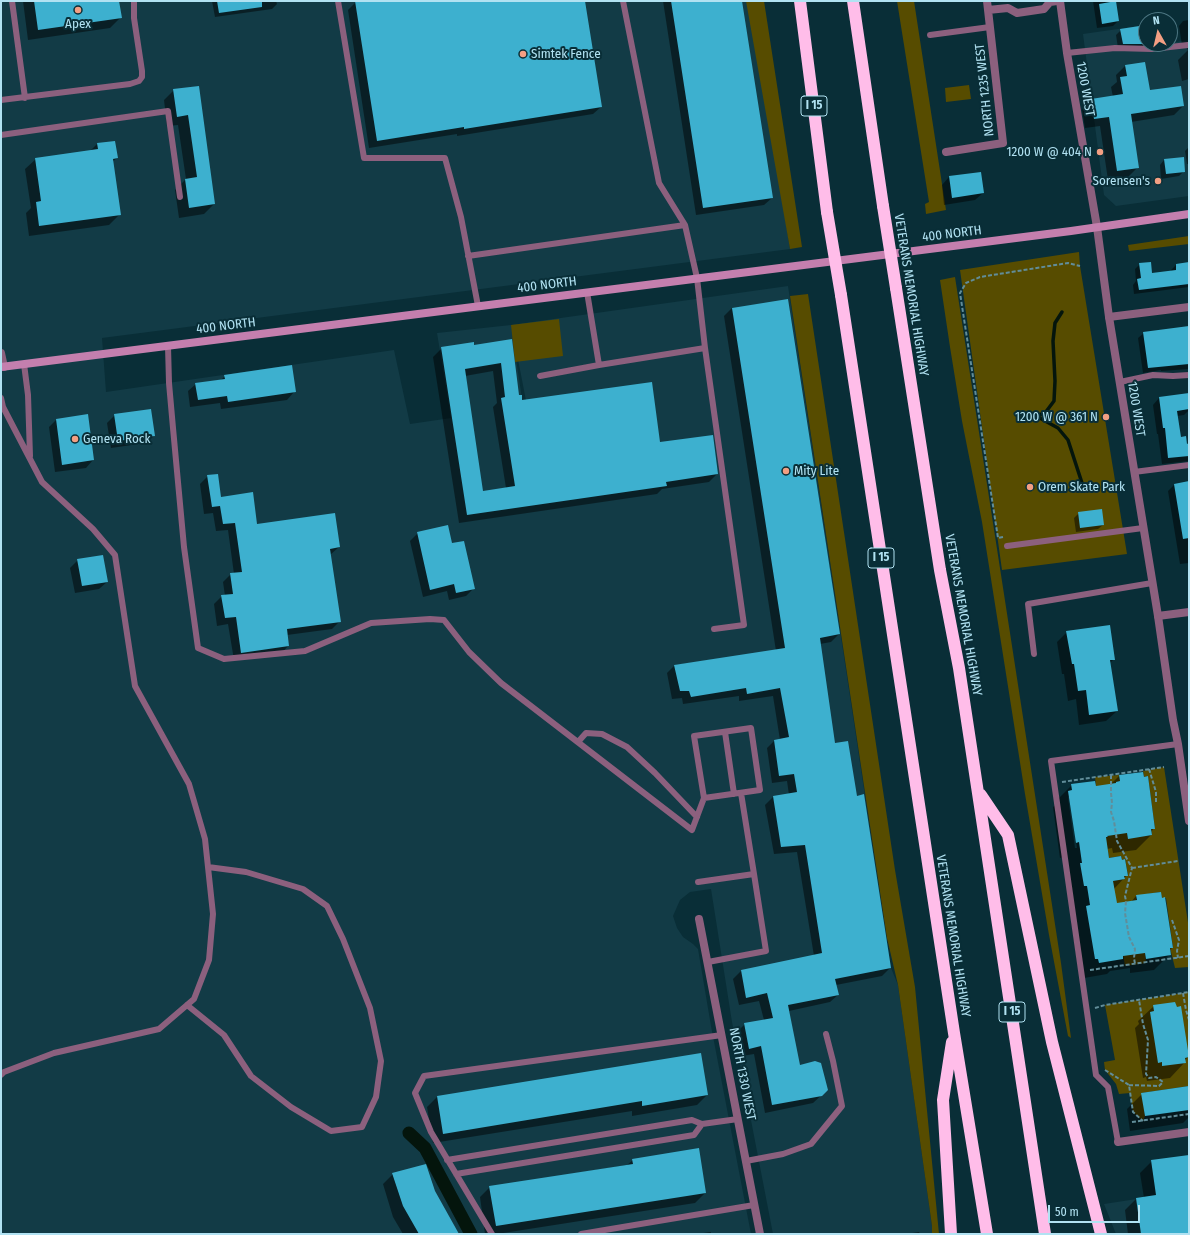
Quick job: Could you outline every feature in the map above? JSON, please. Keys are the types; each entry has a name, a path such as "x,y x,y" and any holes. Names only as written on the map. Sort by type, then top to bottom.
{"highway":[{"name":"VETERANS MEMORIAL HIGHWAY","path":"800,1 827,212 954,1033 987,1234"},
{"name":"VETERANS MEMORIAL HIGHWAY","path":"853,1 940,570 960,668 1044,1234"},
{"path":"979,791 1008,835 1052,1042 1101,1234"},
{"path":"951,1234 943,1100 954,1033"}],"main road":[{"name":"400 NORTH","path":"2,367 1189,214"}],"street":[{"name":"NORTH 1235 WEST","path":"946,152 1003,143 987,1"},
{"path":"1008,8 1014,1"},
{"path":"988,10 1008,8 1018,13 1044,9 1054,1"},
{"name":"1200 WEST","path":"1054,1 1067,53 1097,227 1109,317 1158,616 1189,821"},
{"path":"1109,317 1189,307"},
{"path":"1,353 2,367"},
{"path":"1158,616 1189,612"},
{"name":"NORTH 1330 WEST","path":"699,919 760,1234"},
{"path":"1118,1142 1189,1132"}],"lane":[{"path":"12,1 25,98"},
{"path":"1,100 130,84 139,81 142,77 142,71 134,18 134,1"},
{"path":"338,1 364,158 445,158 461,217 478,306"},
{"path":"623,1 659,183 685,225 697,278 705,348 744,625 714,629"},
{"path":"930,36 990,27"},
{"path":"1067,53 1115,48 1152,49 1188,45"},
{"path":"1,135 168,111 180,197"},
{"path":"468,256 685,225"},
{"path":"587,292 598,365"},
{"path":"168,346 170,390 184,547 198,648 224,659 305,650 371,623 430,619 444,620 469,652 501,682 692,830 704,798 694,736 751,728 760,790 704,798"},
{"path":"540,376 705,348"},
{"path":"24,364 28,395 30,458"},
{"path":"1120,382 1153,375 1189,375"},
{"path":"1,398 2,407 42,482 93,529 115,555 135,686 189,784 206,839 213,914 209,960 194,999 159,1029 54,1053 4,1072 1,1075"},
{"path":"1134,472 1189,466"},
{"path":"1007,546 1143,528"},
{"path":"1034,654 1028,604 1152,583"},
{"path":"725,732 734,794"},
{"path":"578,742 586,733 602,734 627,747 655,773 697,817"},
{"path":"1118,1142 1108,1087 1096,1074 1051,761 1178,744"},
{"path":"708,962 766,951 741,793"},
{"path":"187,1005 224,1036 250,1076 291,1107 331,1131 362,1128 376,1097 382,1061 370,1008 343,939 327,906 303,889 246,872 208,867"},
{"path":"698,882 754,874"},
{"path":"746,1161 784,1154 811,1144 842,1106 826,1034"},
{"path":"492,1234 431,1132 415,1093 424,1076 722,1035"},
{"path":"447,1160 692,1120 702,1124 738,1119"},
{"path":"456,1174 694,1135 702,1124"},
{"path":"582,1234 754,1205"}],"path":[{"path":"1005,537 998,538 960,293 966,283 980,277 1068,263 1080,266"},
{"path":"1060,782 1164,767"},
{"path":"1149,769 1156,792 1156,803"},
{"path":"1111,775 1111,812 1117,841 1132,868 1125,896 1125,913 1128,937 1135,949 1135,964"},
{"path":"1132,868 1178,861"},
{"path":"1172,920 1179,940 1177,951 1178,958"},
{"path":"1090,970 1189,956"},
{"path":"1095,1008 1105,1005 1189,992"},
{"path":"1183,993 1189,1020"},
{"path":"1104,1066 1105,1070 1129,1085 1159,1086 1164,1082 1156,1078 1149,1078 1146,1074 1148,1040 1143,1024 1139,1000"},
{"path":"1129,1085 1133,1112 1143,1120"},
{"path":"1132,1122 1189,1114"}],"shaded area":[{"path":"1,1 752,1 790,249 102,338 106,392 394,350 410,424 451,418 437,333 511,325 788,286 891,968 898,985 932,1234 773,1234 732,1022 711,889 690,892 680,900 673,916 677,928 683,937 698,949 711,1026 751,1234 1,1234","holes":["514,339 546,503 538,504"]},
{"path":"746,1 764,1 802,247 790,249"},
{"path":"897,1 914,1 946,210 926,214 925,204 929,202"},
{"path":"1138,26 1138,52 1178,52 1178,42 1189,40 1189,196 1116,206 1104,195 1083,34"},
{"path":"969,85 971,99 946,102 945,88"},
{"path":"1189,236 1189,244 1129,251 1128,245"},
{"path":"1079,252 1080,266 1127,554 1002,570 960,270"},
{"path":"955,277 1061,963 1071,1038 1068,1036 1049,935 982,522 962,421 950,347 940,280"},
{"path":"808,294 895,870 915,987 939,1234 932,1234 898,985 887,938 790,296"},
{"path":"559,319 563,356 515,362 511,325"},
{"path":"1164,767 1189,929 1189,967 1175,968 1170,948 1173,948 1166,898 1162,898 1160,892 1136,896 1141,953 1145,953 1146,963 1125,966 1123,954 1126,953 1118,903 1114,903 1113,881 1125,879 1124,876 1128,875 1125,859 1122,860 1121,856 1109,858 1104,838 1108,837 1100,786 1096,786 1095,777 1119,775 1120,781 1116,782 1123,833 1127,833 1128,838 1152,835 1151,829 1155,829 1148,776 1144,777 1143,771"},
{"path":"1189,992 1189,1086 1142,1093 1145,1116 1143,1121 1133,1112 1130,1093 1119,1094 1116,1084 1105,1070 1104,1062 1115,1060 1105,1005"},
{"path":"1189,1191 1189,1234 1116,1234 1104,1204"}],"building":[{"name":"Apex","path":"34,1 119,1 122,18 38,30"},
{"path":"217,1 262,1 262,7 219,13"},
{"path":"355,1 585,1 602,107 377,141"},
{"path":"671,1 742,1 773,198 703,208"},
{"path":"1116,1 1119,21 1102,24 1099,4"},
{"path":"1138,26 1138,44 1123,44 1120,29"},
{"path":"1145,62 1150,90 1181,86 1184,106 1131,114 1139,168 1117,171 1109,117 1094,119 1091,99 1123,94 1120,77 1127,76 1125,65"},
{"path":"199,86 215,204 189,208 185,179 197,177 188,115 177,117 173,89"},
{"path":"115,141 118,158 113,159 121,215 39,226 36,202 41,201 35,158 98,149 97,143"},
{"path":"1184,157 1185,172 1166,174 1164,159"},
{"path":"981,172 984,193 952,198 949,176"},
{"path":"1151,262 1152,273 1176,270 1176,264 1189,262 1189,284 1139,290 1137,279 1141,278 1139,263"},
{"path":"788,299 840,634 820,638 835,743 848,741 857,796 864,794 891,968 835,979 839,995 788,1005 800,1065 815,1061 821,1063 828,1090 822,1096 772,1105 761,1046 749,1049 744,1023 773,1018 767,993 746,998 741,970 822,953 805,845 781,847 773,796 797,792 794,774 779,776 774,740 789,737 780,688 747,694 746,688 691,697 689,691 680,691 674,665 785,648 732,308"},
{"path":"1189,326 1189,364 1148,368 1143,332"},
{"path":"512,339 519,395 522,395 522,400 652,382 660,442 713,435 718,474 666,482 667,486 467,515 441,347 474,342 474,345","holes":["501,363 505,397 501,398 515,486 483,491 465,369"]},
{"path":"292,365 296,392 228,402 227,396 198,400 195,383 225,379 224,375"},
{"path":"1189,393 1189,409 1177,411 1181,437 1186,436 1187,444 1189,443 1189,456 1168,458 1165,428 1163,428 1159,397"},
{"path":"151,409 155,436 118,441 114,414"},
{"name":"Geneva Rock","path":"88,414 94,460 62,465 56,419"},
{"path":"218,474 221,497 253,492 257,524 335,513 340,547 330,549 341,622 287,629 289,646 241,653 236,617 225,618 221,595 233,594 230,573 242,572 235,523 223,524 220,506 212,507 207,475"},
{"path":"1189,481 1189,538 1183,539 1174,484"},
{"path":"1102,509 1104,525 1080,528 1078,512"},
{"path":"448,525 452,543 464,541 475,589 456,593 454,584 430,590 417,532"},
{"path":"103,555 108,582 82,586 77,559"},
{"path":"1110,625 1115,660 1110,660 1118,711 1089,715 1086,690 1078,691 1074,664 1072,664 1066,631"},
{"path":"1143,772 1144,777 1148,776 1155,829 1151,829 1152,835 1128,839 1127,833 1107,836 1109,858 1121,856 1122,860 1125,859 1128,876 1124,876 1125,879 1113,881 1117,903 1137,900 1136,895 1161,892 1162,898 1165,897 1173,948 1170,948 1171,955 1146,959 1145,953 1123,956 1123,959 1099,963 1098,959 1095,959 1086,906 1090,905 1087,886 1084,886 1080,863 1082,863 1079,842 1076,843 1068,791 1072,790 1071,784 1095,781 1096,786 1116,783 1120,781 1119,775"},
{"path":"1175,1002 1177,1007 1181,1006 1189,1057 1185,1058 1186,1063 1162,1066 1162,1062 1158,1063 1150,1012 1154,1011 1153,1005"},
{"path":"701,1053 708,1095 642,1106 642,1101 443,1134 437,1096"},
{"path":"1189,1086 1189,1110 1145,1116 1141,1093"},
{"path":"699,1148 706,1193 496,1226 489,1186 633,1164 632,1159"},
{"path":"1189,1155 1189,1234 1141,1234 1136,1198 1156,1195 1151,1160"},
{"path":"426,1164 435,1191 459,1234 419,1234 403,1206 392,1173"}],"waterway":[{"path":"1020,413 1036,416 1045,413 1054,401 1055,381 1053,341 1055,323 1062,312"},
{"path":"1036,416 1058,428 1068,440 1082,483"},
{"path":"409,1133 425,1148 471,1234"}],"place":[{"name":"Apex","path":"78,10"},
{"name":"Simtek Fence","path":"523,54"},
{"name":"1200 W @ 404 N","path":"1100,152"},
{"name":"Sorensen's","path":"1158,181"},
{"name":"1200 W @ 361 N","path":"1106,417"},
{"name":"Geneva Rock","path":"75,439"},
{"name":"Mity Lite","path":"786,471"},
{"name":"Orem Skate Park","path":"1030,487"}]}
